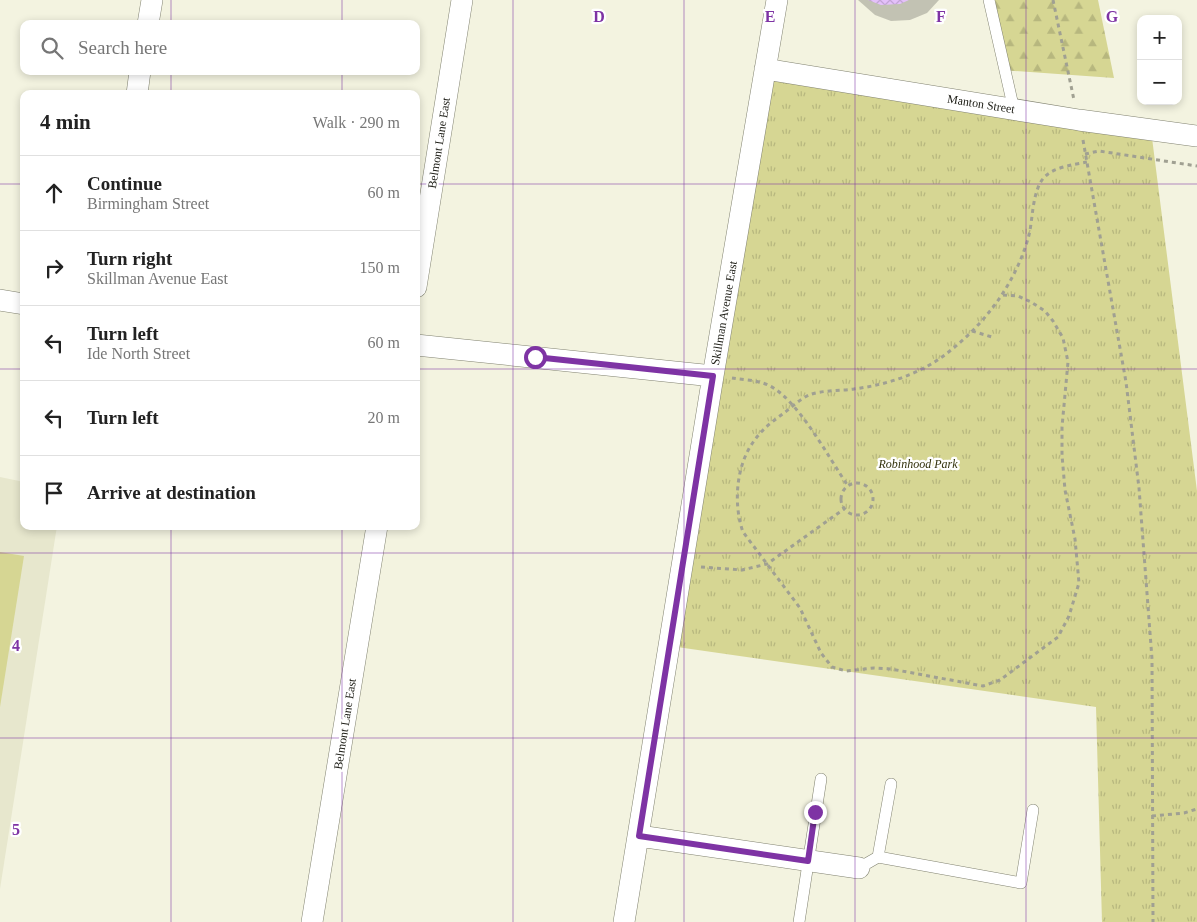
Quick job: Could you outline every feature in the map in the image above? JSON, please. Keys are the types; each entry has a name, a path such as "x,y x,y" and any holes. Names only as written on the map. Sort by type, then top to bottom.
{"street":[{"path":"149,20 152,0"},
{"name":"Belmont Lane East","path":"420,262 462,0"},
{"name":"Skillman Avenue East","path":"624,922 713,376 777,0"},
{"name":"Manton Street","path":"765,69 1014,110 1197,136"},
{"path":"138,90 139,75"},
{"path":"0,300 20,303"},
{"path":"420,345 713,376"},
{"name":"Belmont Lane East","path":"312,922 376,530"},
{"path":"639,836 859,868"}],"lane":[{"path":"989,0 1014,110"},
{"path":"799,922 820,779"},
{"path":"878,857 891,784"},
{"path":"859,868 878,857 1021,883 1034,810"}],"path":[{"path":"1053,0 1079,120 1126,382 1139,488 1152,659 1153,922"},
{"path":"1085,154 1099,151 1197,166"},
{"path":"1003,294 1018,296 1044,311 1053,321 1063,338 1068,362 1062,427 1062,455 1065,490 1075,539 1079,583 1069,616 1058,637 1000,680 983,686 891,669 874,668 846,671 832,667 821,653 800,608 744,532 739,520 740,476 744,460 753,442 764,428 809,396 863,388 892,381 918,371 943,357 972,330 1003,294 1024,251 1042,179 1054,170 1087,162"},
{"path":"972,330 992,336"},
{"path":"713,376 756,381 769,385 794,405 848,486"},
{"path":"860,483 872,491 874,500 866,514 858,516 850,514 844,509 841,501 843,491 848,486 860,483"},
{"path":"683,565 742,570 767,564 844,509"},
{"path":"1152,816 1184,813 1197,809"}],"shaded area":[{"path":"0,477 20,481 20,530 56,530 0,889"}],"green space":[{"path":"995,0 1098,0 1114,78 1000,70"},
{"name":"Robinhood Park","path":"765,69 1151,130 1197,491 1197,922 1102,922 1096,707 670,646"},
{"path":"0,552 24,556 0,707"}],"building":[{"path":"868,0 909,0 900,4 881,5"}],"route":[{"path":"535,357 713,376 639,836 808,861 815,812"}]}
